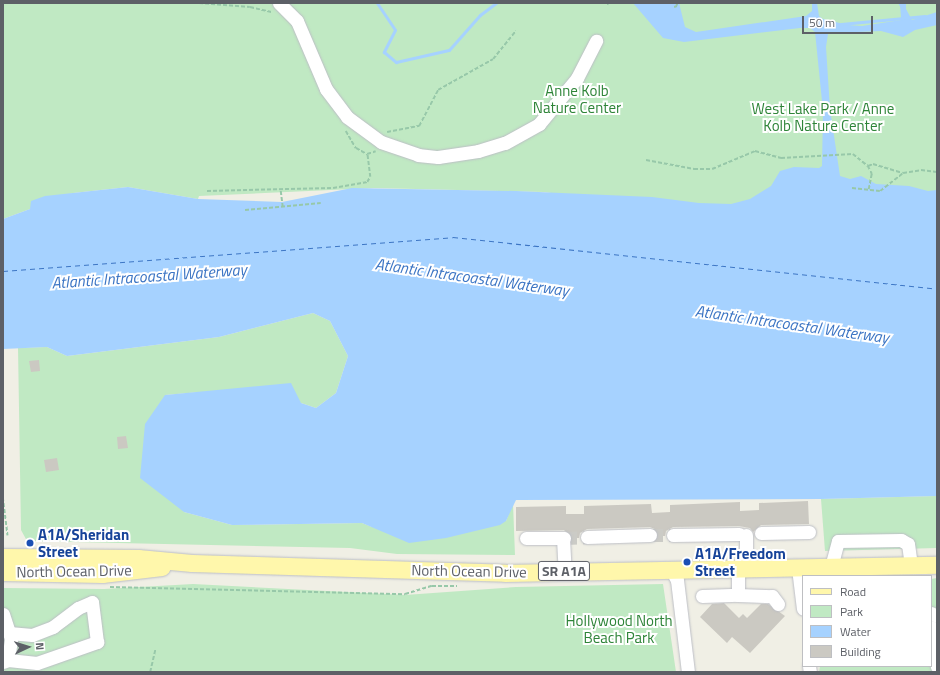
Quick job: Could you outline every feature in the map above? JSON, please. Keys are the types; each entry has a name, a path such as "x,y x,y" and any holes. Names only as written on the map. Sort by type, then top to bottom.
{"main road":[{"name":"North Ocean Drive","path":"3,556 138,558 192,563 505,573 831,567 923,568"},
{"name":"North Ocean Drive","path":"3,572 102,574 192,563"}],"street":[{"path":"277,9 297,21 326,89 347,117 381,142 418,155 438,157 478,151 505,143 539,124 562,99 577,78 596,41"},
{"path":"761,533 809,532"},
{"path":"673,535 742,534 742,569 738,596"},
{"path":"587,537 650,535"},
{"path":"526,538 564,538 565,571"},
{"path":"831,567 838,541 901,540 908,544 923,568"},
{"path":"798,568 802,601"},
{"path":"672,571 677,580 688,672"},
{"path":"702,596 772,596 778,604"},
{"path":"3,614 9,633 11,639 6,661 37,662 97,642 92,602 78,608 54,627 32,635 9,633"},
{"path":"932,634 937,668"}],"path":[{"path":"199,3 277,9"},
{"path":"672,3 674,7 677,6 676,3"},
{"path":"345,130 356,148 367,154"},
{"path":"646,160 694,169 721,167 755,151 781,158 853,154 868,166 872,174 869,190"},
{"path":"868,166 873,164 903,173 921,170 937,172"},
{"path":"852,188 880,191 903,173"},
{"path":"3,175 3,180"},
{"path":"281,191 283,207"},
{"path":"245,210 321,203"},
{"path":"3,497 8,536"},
{"path":"103,587 405,594 432,586 464,586"},
{"path":"150,672 155,650"}],"green space":[{"name":"West Lake Park / Anne Kolb Nature Center","path":"3,3 937,3 937,214 823,231 544,192 374,188 199,196 198,199 128,187 73,193 32,206 30,209 3,219"},
{"path":"313,313 330,321 348,356 336,393 316,408 301,403 200,392 165,395 184,512 232,525 362,523 372,527 506,521 513,503 515,555 397,554 350,548 27,541 21,530 18,348 47,347 67,356 219,337"},
{"path":"937,496 937,548 825,551 821,499"},
{"path":"937,578 937,672 819,672 820,667 932,667 932,579"},
{"name":"Hollywood North Beach Park","path":"193,584 405,595 516,587 663,584 676,672 3,672 3,588 104,589"}],"water":[{"name":"Atlantic Intracoastal Waterway","path":"633,3 679,3 685,27 696,32 806,16 812,11 812,3 817,3 819,16 823,19 848,25 862,26 901,20 902,10 898,3 906,3 906,9 912,20 937,12 937,25 915,30 903,37 881,31 833,33 828,34 826,47 830,109 840,176 850,179 861,176 876,184 909,186 928,191 937,190 937,496 821,499 516,500 506,521 500,525 446,538 409,543 362,523 232,525 184,512 140,478 145,424 165,395 291,383 301,403 316,408 336,393 348,356 330,321 313,313 219,337 67,356 47,347 3,349 3,219 30,209 31,201 45,196 128,187 198,199 282,202 352,188 516,191 652,197 699,203 731,204 750,199 771,186 780,171 794,167 819,168 822,166 823,111 815,32 810,28 800,28 684,42 663,38"}],"building":[{"path":"39,360 40,371 31,372 29,361"},
{"path":"126,436 128,448 118,449 117,437"},
{"path":"57,458 59,470 46,472 44,460"},
{"path":"808,501 809,524 761,525 753,532 750,528 739,526 673,527 666,531 665,536 658,536 657,530 650,527 587,529 580,533 579,538 572,538 564,530 516,531 516,507 566,506 566,514 584,514 584,506 651,504 652,513 670,512 670,505 740,502 740,511 759,510 759,503"},
{"path":"724,603 739,618 743,614 747,618 761,604 768,604 785,616 750,653 732,637 727,643 700,617 712,604"}],"waterway":[{"path":"377,3 395,30 384,52 396,62 449,50 480,15 496,3"},
{"path":"901,3 902,19"},
{"path":"841,24 925,16"}],"ferry route":[{"path":"3,271 453,237 937,289"}],"tunnel":[{"path":"650,535 673,535"},
{"path":"564,538 587,537"}],"place":[{"name":"A1A/Sheridan Street","path":"30,543"},
{"name":"A1A/Freedom Street","path":"687,562"}],"park label":[{"name":"Anne Kolb Nature Center","path":"577,98"}]}
